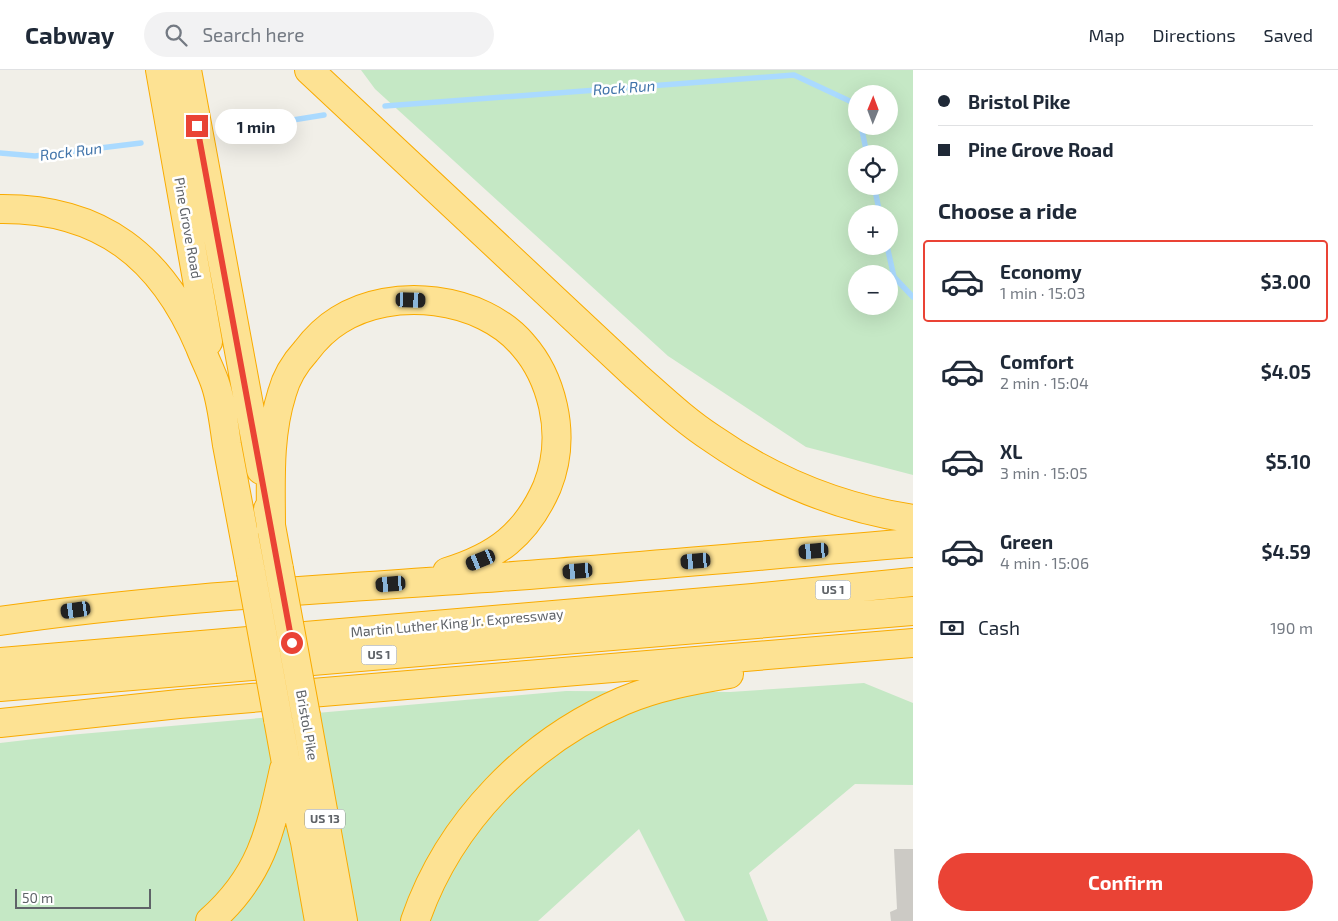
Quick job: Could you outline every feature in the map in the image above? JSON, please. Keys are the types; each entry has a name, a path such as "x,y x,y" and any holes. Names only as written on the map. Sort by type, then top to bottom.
{"highway":[{"name":"Pine Grove Road","path":"160,70 216,385"},
{"name":"Pine Grove Road","path":"187,70 271,528"},
{"path":"309,70 636,376 712,439 764,471 791,483 846,503 913,519"},
{"path":"0,209 37,211 80,221 120,240 137,253 167,286 181,307 193,330 216,385"},
{"path":"271,528 270,462 276,414 290,373 313,342 326,328 340,319 358,310 377,304 411,300 460,306 495,322 522,344 533,359 550,394 554,412 556,431 553,466 548,483 533,514 511,540 481,560 411,582"},
{"name":"US 13","path":"216,385 286,763 305,842 319,921"},
{"name":"Bristol Pike","path":"271,528 344,921"},
{"path":"0,621 76,610 913,543"},
{"name":"Martin Luther King Jr. Expressway","path":"0,662 753,598 913,582"},
{"path":"0,606 76,610"},
{"name":"Martin Luther King Jr. Expressway","path":"0,687 913,611"},
{"path":"0,722 199,702 909,643"},
{"path":"415,921 429,888 444,860 461,832 479,808 498,786 521,765 546,744 570,728 623,701 677,684 909,643"},
{"path":"210,921 228,905 242,888 254,868 272,825 286,763"}],"green space":[{"path":"361,70 913,70 913,475 806,447 668,356 375,89"},
{"path":"864,683 913,703 913,785 855,784 749,873 768,921 685,921 639,829 538,921 0,921 0,743 69,735 566,691 730,692"}],"building":[{"path":"894,849 913,849 913,921 891,921 890,912 897,909"}],"waterway":[{"name":"Rock Run","path":"385,106 794,75 848,100"},
{"name":"Rock Run","path":"237,129 324,115"},
{"name":"Rock Run","path":"863,135 865,145"},
{"name":"Rock Run","path":"0,153 35,156 141,143"},
{"name":"Rock Run","path":"876,195 878,205"},
{"name":"Rock Run","path":"889,255 894,277 913,297"}],"route":[{"path":"197,126 292,643"}]}
